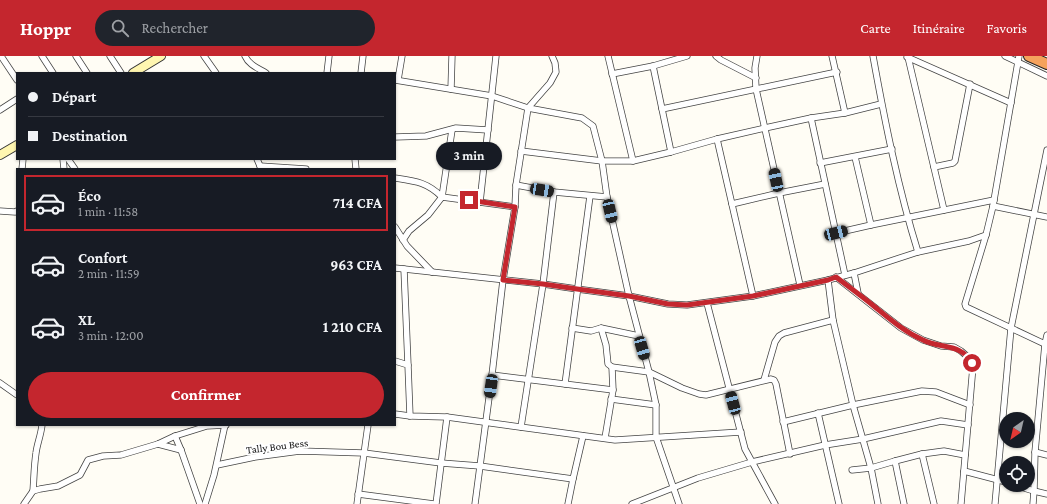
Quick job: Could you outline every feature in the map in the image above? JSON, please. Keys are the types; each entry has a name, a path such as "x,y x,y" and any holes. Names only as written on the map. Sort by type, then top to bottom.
{"highway":[{"path":"1029,56 1047,64"}],"street":[{"path":"2,56 16,78"},
{"path":"42,56 51,72"},
{"path":"76,56 86,72"},
{"path":"110,56 120,72"},
{"path":"136,72 161,56"},
{"path":"204,56 215,72"},
{"path":"245,56 253,66 264,72"},
{"path":"327,72 329,56"},
{"path":"361,72 363,56"},
{"path":"402,56 396,80 492,96 528,108 582,118 593,126 602,161 607,197 629,296 656,405 656,437 679,504"},
{"path":"451,89 452,56"},
{"path":"480,202 496,56"},
{"path":"475,504 503,280 515,207 516,185 528,108 550,83 556,72 555,63 552,56"},
{"path":"608,56 634,161"},
{"path":"612,74 653,66 687,56"},
{"path":"716,56 756,78"},
{"path":"757,56 755,68 756,90 800,286"},
{"path":"832,56 845,113"},
{"path":"873,56 881,104 907,217 918,252"},
{"path":"907,56 1011,103"},
{"path":"907,56 944,210"},
{"path":"1005,56 1047,76"},
{"path":"1019,56 994,203 965,304 966,307 1046,345"},
{"path":"653,66 671,152"},
{"path":"662,109 836,72"},
{"path":"934,167 953,163 955,160 970,84"},
{"path":"0,110 16,100"},
{"path":"0,102 6,107"},
{"path":"521,151 602,161 634,161 717,139 811,118 845,113 881,104"},
{"path":"811,118 845,275"},
{"path":"396,137 426,136 456,128 488,130"},
{"path":"403,240 410,231 428,215 442,197 452,130"},
{"path":"717,139 753,296"},
{"path":"0,155 16,146"},
{"path":"820,163 892,149"},
{"path":"995,504 1011,328 1047,150"},
{"path":"855,156 871,225"},
{"path":"260,167 286,168"},
{"path":"396,178 425,184 435,190 442,197 515,207"},
{"path":"732,204 825,184"},
{"path":"516,185 554,192 607,197"},
{"path":"521,427 543,284 554,192"},
{"path":"565,384 590,196"},
{"path":"836,233 907,217 994,203 1034,215 1047,217"},
{"path":"0,211 16,212"},
{"path":"396,229 407,246 433,273"},
{"path":"396,268 543,284 629,296 668,304 687,305 753,296 828,280 918,252 969,242 986,235"},
{"path":"404,269 410,416"},
{"path":"854,273 858,293"},
{"path":"836,277 901,328 923,340 961,351 969,358 973,366 961,504"},
{"path":"828,280 833,320 853,405 871,468 878,504"},
{"path":"707,303 745,449 775,504"},
{"path":"764,380 775,342 779,336 784,333 833,320"},
{"path":"572,328 592,331 601,328 639,336"},
{"path":"601,328 606,346 608,364 612,367 649,372 682,388 699,394 706,395 764,380 774,380 790,454"},
{"path":"1035,456 1044,385 1047,335"},
{"path":"396,361 408,365"},
{"path":"605,438 613,390 612,367"},
{"path":"492,374 613,390"},
{"path":"0,383 16,394"},
{"path":"783,422 853,405 922,391 936,392 970,406"},
{"path":"611,399 656,405"},
{"path":"396,414 448,417 619,440 741,432"},
{"path":"818,414 839,504"},
{"path":"358,494 435,504 448,417"},
{"path":"632,504 708,475 752,462 940,421 968,425"},
{"path":"33,491 36,452 42,426"},
{"path":"24,504 33,491 40,488 58,486 76,478 80,475 88,460 103,456 121,455 158,444 175,436 207,426"},
{"path":"205,504 217,465 226,426"},
{"path":"357,504 368,426"},
{"path":"175,436 200,504"},
{"path":"568,504 583,436"},
{"path":"158,444 181,450"},
{"name":"Tally Bou Bess","path":"217,465 255,457 300,451 364,453 441,463 480,466 573,479"},
{"path":"852,470 871,468 922,454 944,451 965,455"},
{"path":"1035,452 1047,455"},
{"path":"922,454 934,504"},
{"path":"894,461 904,504"},
{"path":"964,471 998,480"},
{"path":"1035,491 1047,494"},
{"path":"1033,504 1034,492"}],"route":[{"path":"469,200 515,207 503,280 629,296 668,304 687,305 753,296 836,277 901,328 923,340 961,351 972,363"}]}
